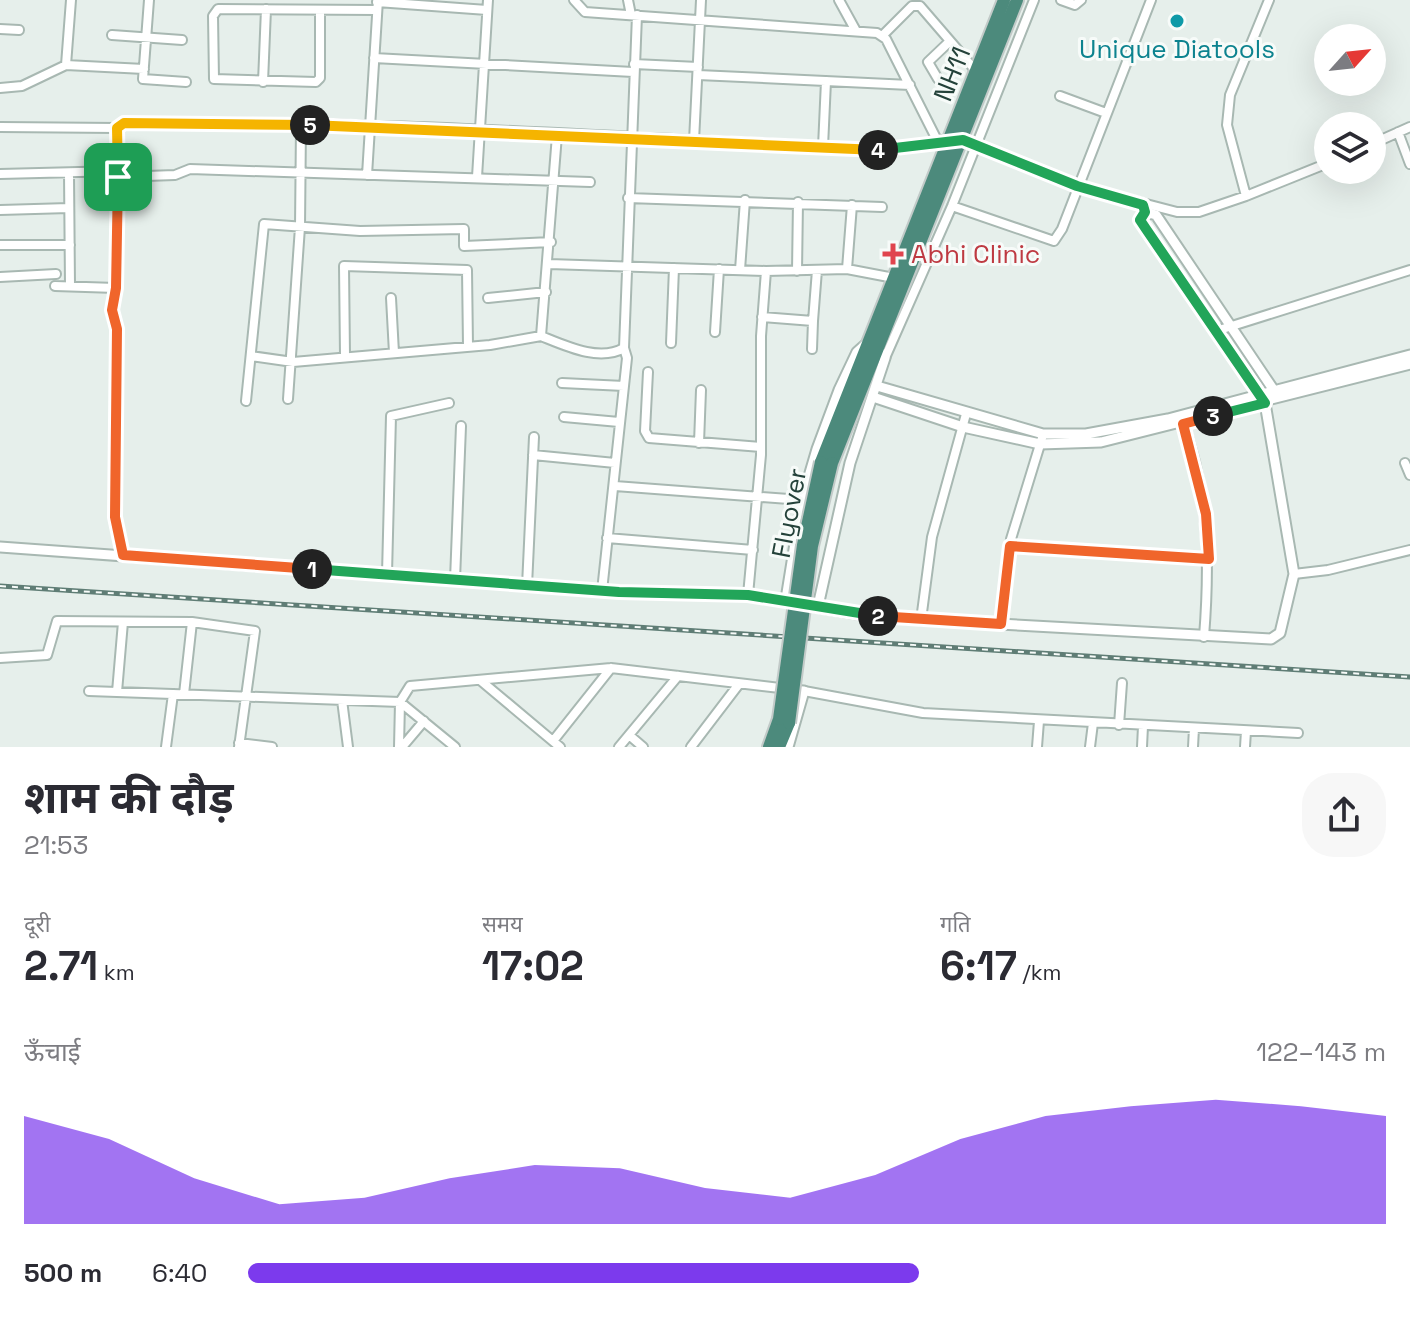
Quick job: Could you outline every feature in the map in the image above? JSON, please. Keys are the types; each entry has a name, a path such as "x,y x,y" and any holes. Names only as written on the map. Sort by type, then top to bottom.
{"highway":[{"name":"NH11","path":"877,350 894,278 943,140 976,71 1004,0"},
{"path":"877,350 969,142 1017,0"},
{"name":"Flyover","path":"769,747 784,701 803,545 826,463 877,350"},
{"name":"Flyover","path":"779,747 794,702 812,546 826,463"}],"street":[{"path":"66,65 71,0"},
{"path":"149,0 143,79 186,82"},
{"path":"477,177 488,0"},
{"path":"574,0 585,12 883,35"},
{"path":"602,591 627,358 624,348 634,15 628,0"},
{"path":"694,141 701,0"},
{"path":"839,0 856,31"},
{"path":"818,606 850,463 877,386 877,350 952,206 969,142 1034,0"},
{"path":"1061,0 1075,5 1081,0"},
{"path":"952,206 1054,241 1151,0"},
{"path":"1246,196 1227,125 1230,95 1269,0"},
{"path":"320,12 318,81 214,79 213,16 222,8 320,12 377,4 487,10"},
{"path":"367,175 377,4"},
{"path":"883,35 916,4 976,71"},
{"path":"263,82 266,9"},
{"path":"0,29 19,30"},
{"path":"112,35 182,40"},
{"path":"883,35 943,140"},
{"path":"938,79 928,62 949,42"},
{"path":"374,58 698,71 910,85"},
{"path":"0,88 22,86 66,65 144,69"},
{"path":"823,147 826,81"},
{"path":"1060,96 1106,113"},
{"path":"0,127 117,128 124,123 370,126 896,150 943,140 969,142 1156,215 1277,395"},
{"path":"288,399 293,362 300,227 301,125"},
{"path":"1386,138 1410,127"},
{"path":"117,128 116,288 112,310 117,329 115,517 123,555"},
{"path":"1398,132 1410,164"},
{"path":"541,336 551,242 557,135"},
{"path":"0,174 175,175 190,169 590,182"},
{"path":"1144,209 1199,212 1314,169"},
{"path":"69,173 70,286"},
{"path":"628,198 882,207"},
{"path":"740,270 745,200"},
{"path":"797,271 798,202"},
{"path":"847,269 852,205"},
{"path":"0,210 69,208"},
{"path":"0,547 602,591 748,595 921,620 1262,641 1280,633 1294,574 1264,399 1140,220 1144,209"},
{"path":"246,401 262,229 269,222 360,231 464,229 464,246 551,242"},
{"path":"0,245 70,245"},
{"path":"549,264 766,271 847,269 894,278"},
{"path":"345,356 344,266 467,270 468,346"},
{"path":"671,343 674,268"},
{"path":"715,332 719,269"},
{"path":"812,349 817,270"},
{"path":"1216,331 1410,270"},
{"path":"748,595 761,447 762,317 766,271"},
{"path":"0,277 56,274"},
{"path":"55,286 116,288"},
{"path":"488,298 546,292"},
{"path":"391,298 394,353"},
{"path":"762,317 813,321"},
{"path":"251,356 293,362 529,341 541,336 577,351 615,353 624,348"},
{"path":"786,599 802,500 839,390 857,352 877,350"},
{"path":"873,397 963,427 1040,444 1101,442 1264,399 1410,355"},
{"path":"1277,395 1410,364"},
{"path":"648,372 645,431 649,438 761,447"},
{"path":"562,383 624,386"},
{"path":"877,386 1043,434 1122,429 1182,420"},
{"path":"699,443 701,390"},
{"path":"387,574 391,416 449,403"},
{"path":"921,620 932,537 966,414"},
{"path":"564,417 619,422"},
{"path":"1182,420 1206,514 1209,559 1204,637"},
{"path":"455,580 461,426"},
{"path":"1001,624 1010,546 1043,434"},
{"path":"527,586 534,437"},
{"path":"533,455 615,463"},
{"path":"1405,463 1410,475"},
{"path":"615,486 802,500"},
{"path":"607,538 753,550"},
{"path":"1010,546 1209,559"},
{"path":"1294,574 1328,570 1410,550"},
{"path":"0,658 47,655 57,621 192,622 255,631 239,745 272,747"},
{"path":"117,692 123,622"},
{"path":"184,694 192,622"},
{"path":"480,680 557,744 611,668"},
{"path":"401,747 400,702 410,686 611,668 804,691 923,713 1298,733"},
{"path":"619,747 678,676"},
{"path":"1119,725 1122,683"},
{"path":"691,747 739,684"},
{"path":"762,747 780,688"},
{"path":"89,691 400,702 455,747"},
{"path":"788,747 804,691"},
{"path":"166,747 173,694"},
{"path":"342,700 348,747"},
{"path":"774,715 798,720"},
{"path":"401,747 424,721"},
{"path":"1037,747 1039,721"},
{"path":"1090,747 1093,723"},
{"path":"1142,747 1143,726"},
{"path":"1193,747 1194,728"},
{"path":"1245,747 1246,731"},
{"path":"629,735 643,747"}],"railway":[{"path":"0,586 1410,677"}],"place":[{"name":"Unique Diatools","path":"1177,21"},
{"name":"Abhi Clinic","path":"893,254"}],"route":[{"path":"124,123 370,126 896,150 937,140 963,140 1077,186 1143,205 1145,212 1140,220 1265,403 1183,424 1206,514 1209,559 1010,546 1001,624 868,616 786,599 748,595 619,592 123,555 115,517 114,463 117,329 112,310 116,288 118,177 117,128 124,123"}]}
